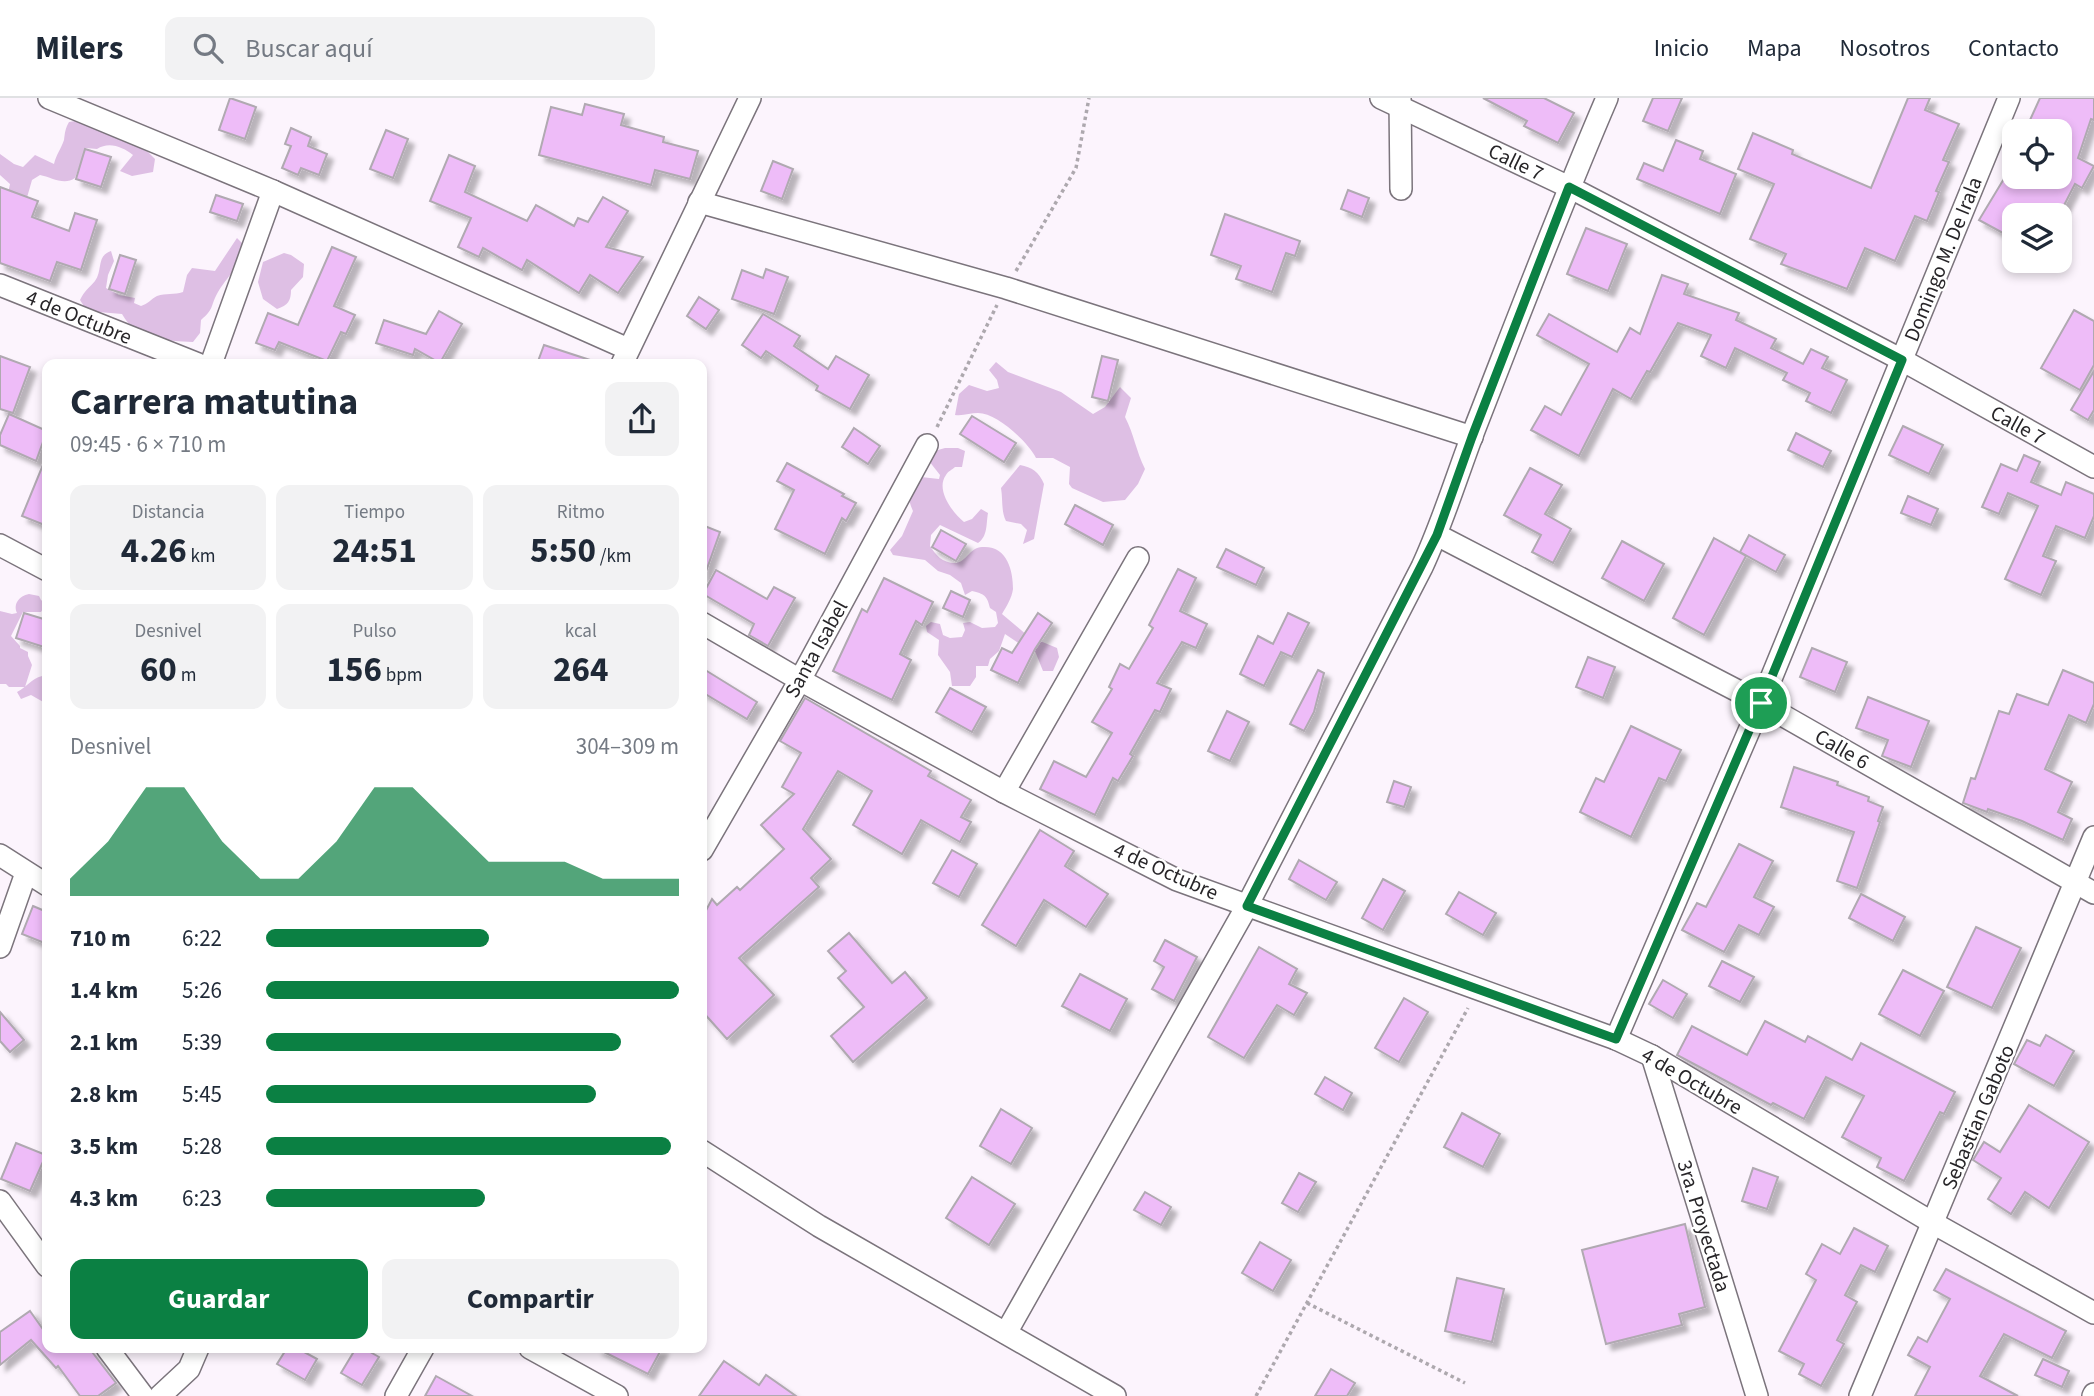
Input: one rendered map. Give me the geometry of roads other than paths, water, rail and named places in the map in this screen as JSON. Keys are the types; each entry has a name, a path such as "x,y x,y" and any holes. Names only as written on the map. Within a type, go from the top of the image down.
{"street":[{"path":"49,98 274,191 625,357 699,202 742,100"},
{"path":"1006,1333 1247,906 1437,535 1569,187 1607,98"},
{"name":"Domingo M. De Irala","path":"1616,1039 1761,703 2009,98"},
{"path":"1394,101 1401,189"},
{"name":"Calle 7","path":"1394,101 1569,187 1902,360 2094,467"},
{"path":"213,359 274,191"},
{"path":"699,202 1006,288 1472,437"},
{"name":"4 de Octubre","path":"0,285 185,359"},
{"name":"Santa Isabel","path":"707,841 800,680 927,445"},
{"name":"Calle 6","path":"1437,535 1761,703 2094,893"},
{"path":"0,545 42,567"},
{"path":"1004,792 1138,558"},
{"name":"4 de Octubre","path":"707,626 1004,792 1177,880 1616,1039 1652,1056 1933,1223 2094,1313"},
{"name":"Sebastian Gaboto","path":"1860,1396 2094,836"},
{"path":"0,855 42,883"},
{"path":"0,947 26,873"},
{"name":"3ra. Proyectada","path":"1652,1056 1757,1396"},
{"path":"707,1154 819,1226 1115,1396"},
{"path":"0,1201 42,1259"},
{"path":"111,1353 143,1396"},
{"path":"160,1396 188,1369 196,1353"},
{"path":"396,1396 420,1353"},
{"path":"539,1353 617,1396"}]}
